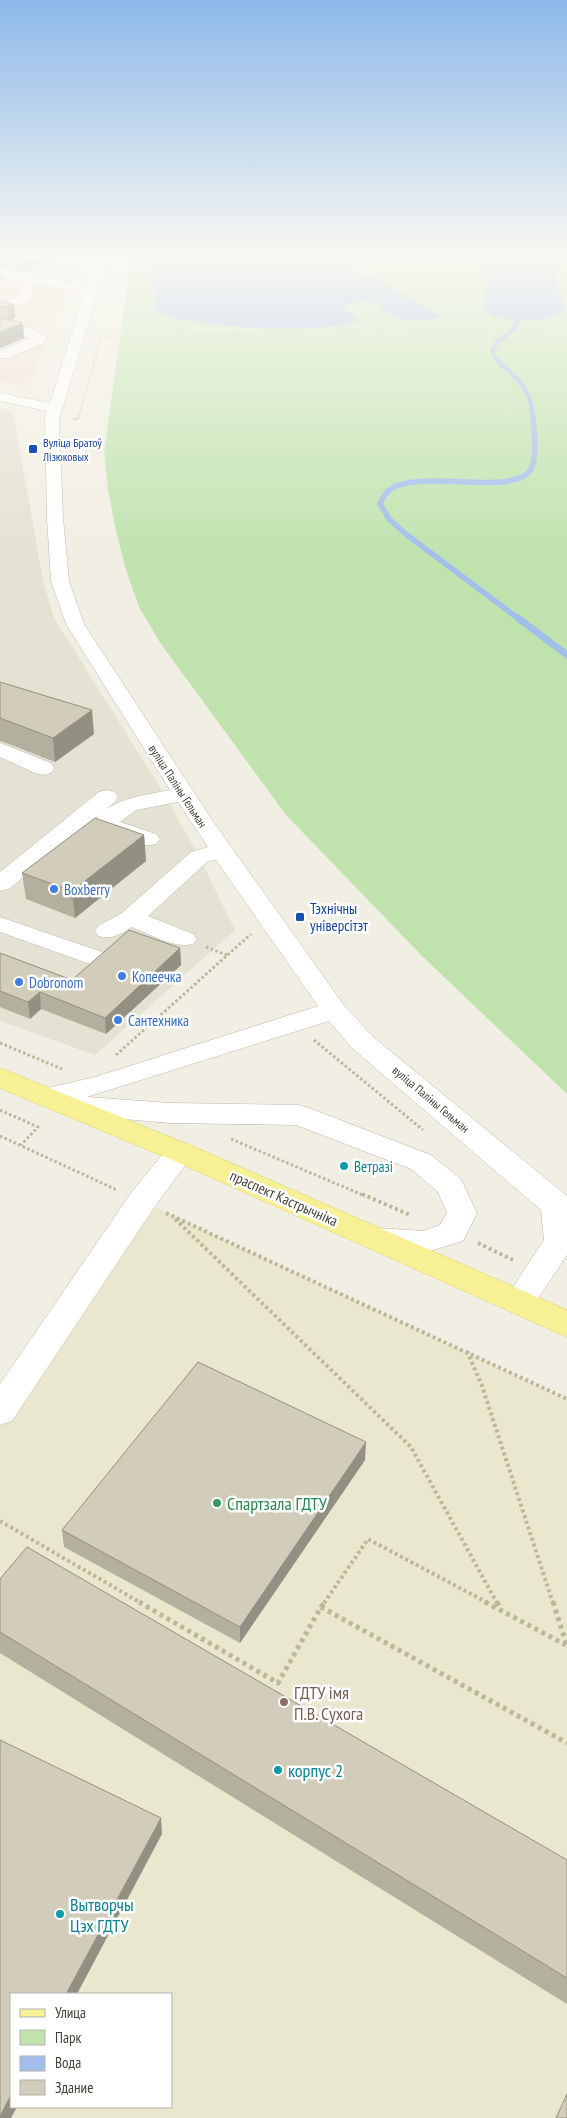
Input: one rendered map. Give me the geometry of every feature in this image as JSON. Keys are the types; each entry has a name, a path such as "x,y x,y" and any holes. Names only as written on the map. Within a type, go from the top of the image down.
{"main road":[{"name":"праспект Кастрычніка","path":"0,1077 180,1152 567,1324"}],"street":[{"name":"вуліца Паліны Гельман","path":"71,357 54,408 52,448 60,581 75,624 221,851 334,1010 362,1042 562,1209 560,1241 520,1302"},
{"path":"0,397 54,408"},
{"path":"0,749 42,768"},
{"path":"148,839 102,824 128,805 184,794"},
{"path":"0,884 107,798"},
{"path":"107,931 131,918 199,856 221,851"},
{"path":"131,918 184,939"},
{"path":"0,924 93,957"},
{"path":"58,1101 94,1082 334,1010"},
{"path":"58,1101 170,1113 299,1115 421,1162 450,1186 462,1213 452,1233 423,1242 377,1239"},
{"path":"0,1411 142,1201 180,1152"}],"path":[{"path":"0,1043 94,1082 255,930"},
{"path":"310,1033 318,1045 428,1135"},
{"path":"0,1110 38,1127 21,1145"},
{"path":"0,1136 567,1399"},
{"path":"224,1136 474,1241 540,1273"},
{"path":"172,1216 412,1447 501,1610"},
{"path":"467,1351 482,1386 567,1646"},
{"path":"0,1521 278,1683 321,1607 368,1539 567,1646"},
{"path":"321,1607 567,1743"}],"shaded area":[{"path":"0,357 41,357 29,385 25,386 0,381"},
{"path":"0,408 13,412 43,580 54,618 166,797 199,857 235,930 95,1055 0,1021"},
{"name":"ГДТУ імя П.В. Сухога","path":"142,1201 567,1400 567,2118 0,2118 0,1410"}],"green space":[{"path":"117,357 567,357 567,1094 422,956 286,815 161,644 139,607 126,570 108,490 104,453"}],"building":[{"path":"0,682 92,710 53,738 0,718"},
{"path":"95,818 144,835 72,891 22,873"},
{"path":"129,930 180,948 105,1018 40,992 28,1002 0,991 0,953 72,980"},
{"name":"Спартзала ГДТУ","path":"198,1362 366,1442 240,1627 62,1530"},
{"name":"корпус 2","path":"27,1547 567,1860 567,1978 0,1632 0,1579"},
{"name":"Вытворчы Цэх ГДТУ","path":"0,1740 161,1818 67,1993 10,1993 10,2097 0,2116"},
{"path":"567,2094 567,2118 556,2118"}],"waterway":[{"path":"495,357 525,389 531,403 533,418"},
{"path":"519,619 407,535 389,519 380,504 388,491 402,484 421,481 488,483 508,481 523,476 532,467 534,462 533,417"},
{"path":"518,618 567,655"}],"place":[{"name":"Вуліца Братоў Лізюковых","path":"33,449"},
{"name":"Boxberry","path":"54,889"},
{"name":"Тэхнічны універсітэт","path":"300,917"},
{"name":"Копеечка","path":"122,976"},
{"name":"Dobronom","path":"19,982"},
{"name":"Сантехника","path":"118,1020"},
{"name":"Ветразі","path":"344,1166"},
{"name":"Спартзала ГДТУ","path":"217,1503"},
{"name":"ГДТУ імя П.В. Сухога","path":"284,1702"},
{"name":"корпус 2","path":"278,1770"},
{"name":"Вытворчы Цэх ГДТУ","path":"60,1914"}]}
